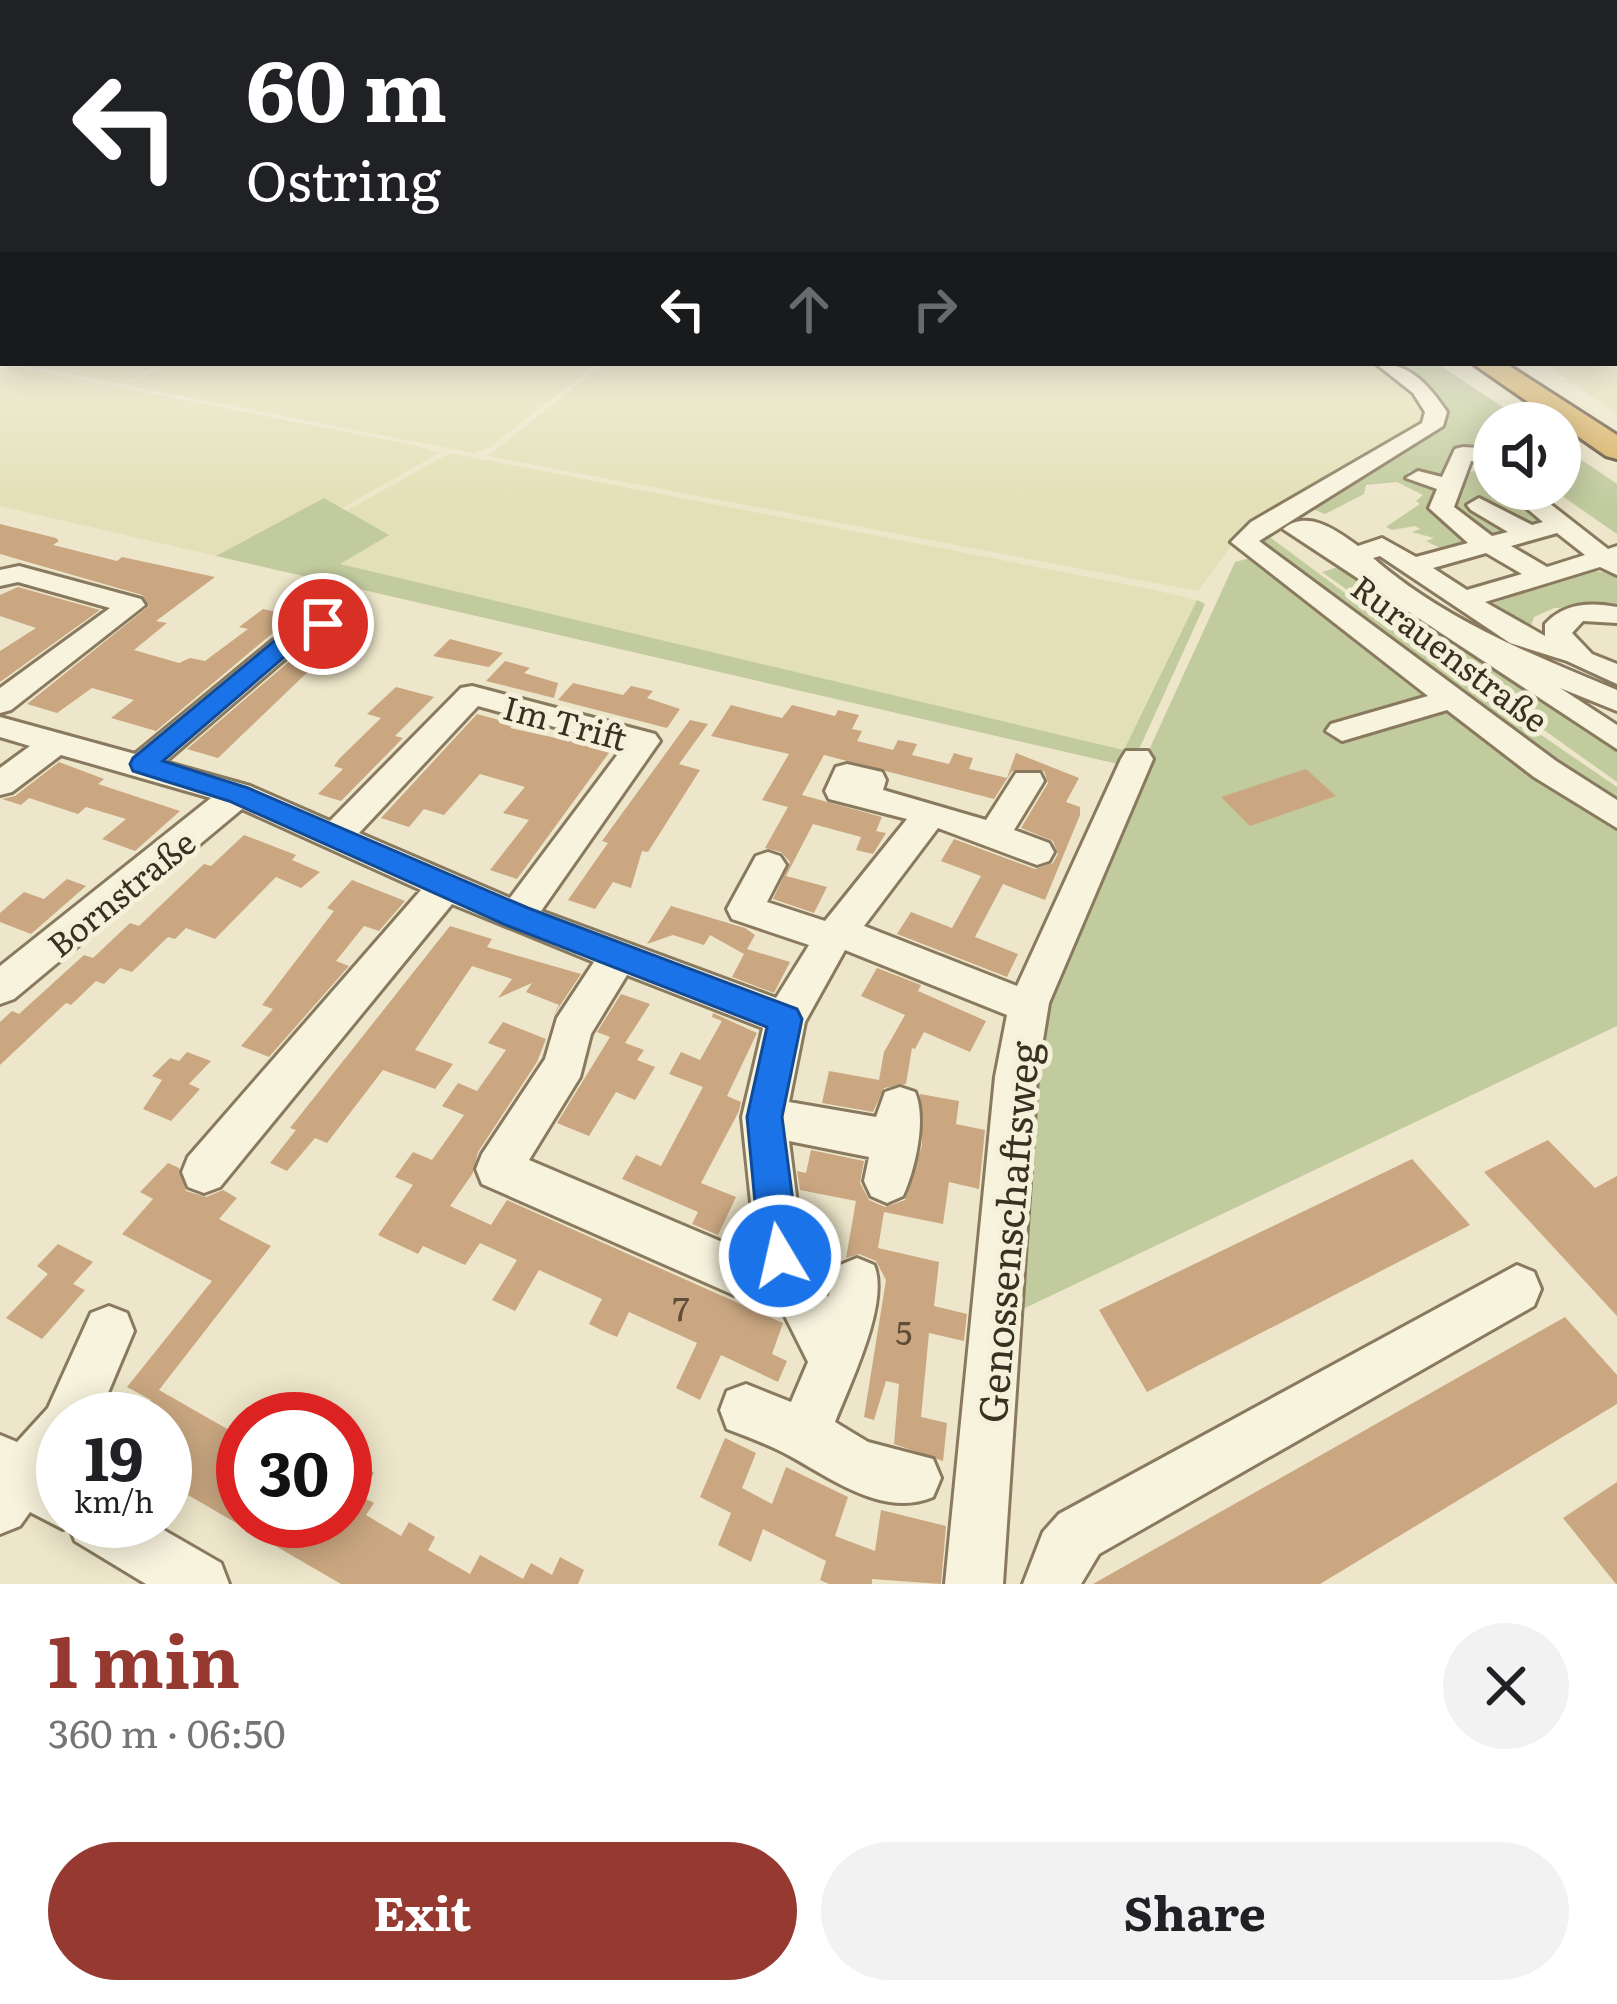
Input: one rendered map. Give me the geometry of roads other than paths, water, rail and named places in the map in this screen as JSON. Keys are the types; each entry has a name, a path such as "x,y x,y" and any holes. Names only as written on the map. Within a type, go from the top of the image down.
{"highway":[{"path":"1468,366 1517,402"},
{"path":"1469,366 1617,449"},
{"path":"1581,446 1617,471"}],"street":[{"path":"1291,509 1432,426 1436,412 1421,389 1389,366"},
{"path":"1473,455 1463,454 1453,475 1441,508 1445,515 1546,577"},
{"path":"1418,478 1473,475"},
{"path":"1291,509 1382,546 1520,637 1617,676"},
{"name":"Rurauenstraße","path":"1291,509 1244,542 1617,816"},
{"path":"1503,510 1528,533"},
{"path":"1515,510 1558,525 1615,556"},
{"path":"1567,510 1615,556"},
{"path":"1617,698 1476,639 1418,605 1323,530 1309,525 1295,529 1617,739"},
{"path":"1413,566 1558,525"},
{"path":"1353,557 1382,546"},
{"path":"1464,600 1615,556"},
{"path":"0,578 19,574 131,605 0,703"},
{"path":"1617,614 1581,612 1559,624 1558,634 1590,678 1617,698"},
{"path":"143,764 282,647 323,624"},
{"name":"Im Trift","path":"334,838 472,695 644,741 517,917"},
{"path":"1342,731 1452,699"},
{"path":"0,727 238,794 517,917 785,1019"},
{"path":"0,784 59,740"},
{"name":"Genossenschaftsweg","path":"974,1584 1016,1078 1028,1004 1137,759"},
{"path":"994,835 1028,781"},
{"name":"Bornstraße","path":"0,988 238,794"},
{"path":"866,796 931,813 1037,852"},
{"path":"834,1360 780,1256 764,1117 785,1019 836,934 931,813"},
{"path":"768,865 745,909 836,934 1006,999"},
{"path":"204,1172 445,887"},
{"path":"619,956 571,1030 565,1064 497,1169 734,1271 780,1256"},
{"path":"764,1117 894,1143"},
{"path":"804,1434 834,1360 857,1282"},
{"path":"1052,1584 1063,1552 1079,1534 1517,1289"},
{"path":"82,1392 109,1331"},
{"path":"746,1410 804,1434 860,1466 914,1478"},
{"path":"140,1548 200,1584"}]}
